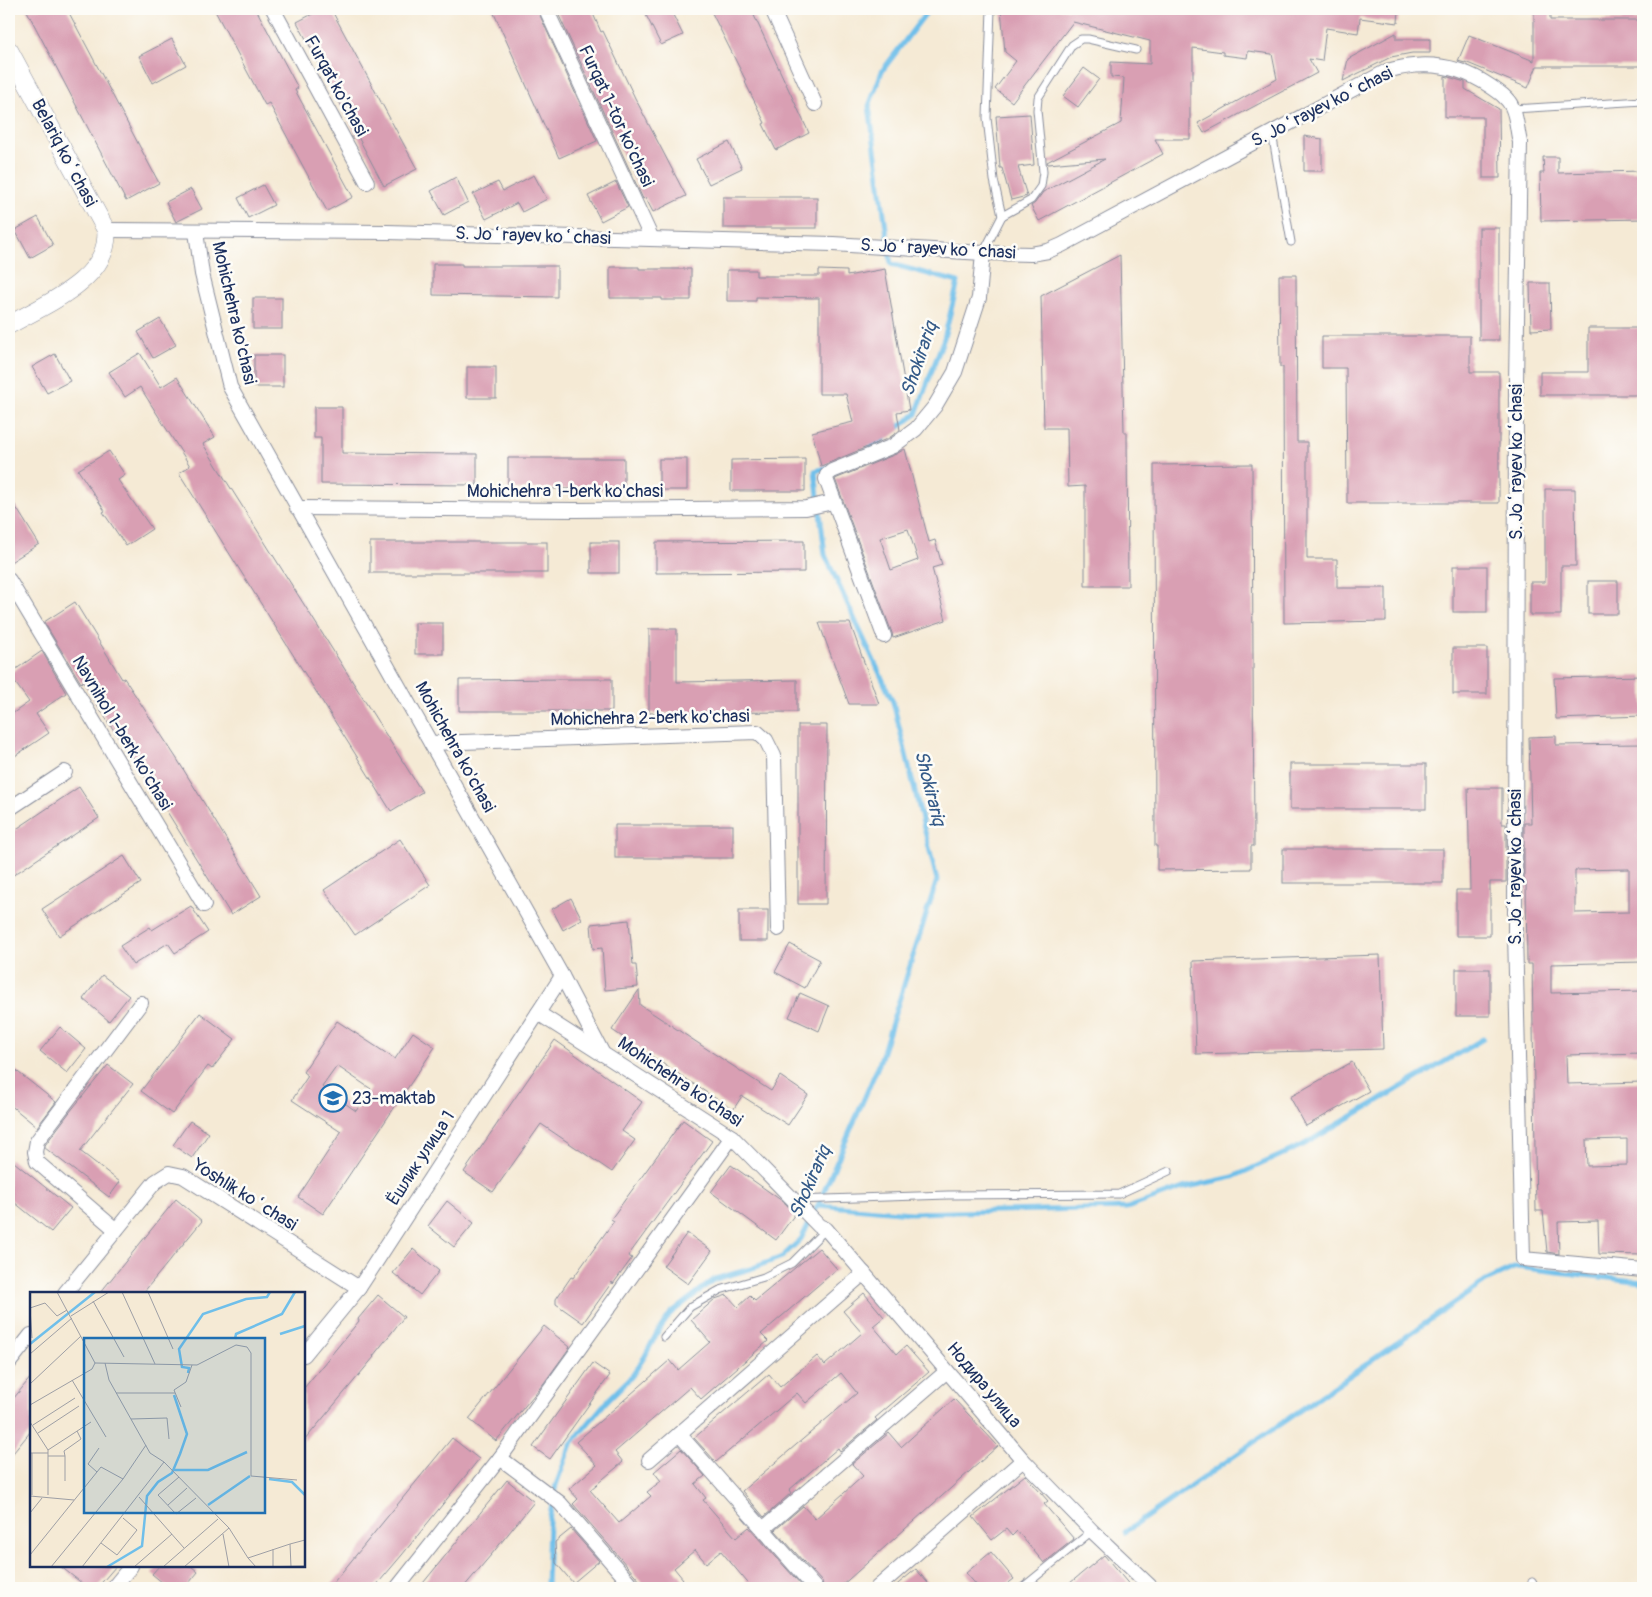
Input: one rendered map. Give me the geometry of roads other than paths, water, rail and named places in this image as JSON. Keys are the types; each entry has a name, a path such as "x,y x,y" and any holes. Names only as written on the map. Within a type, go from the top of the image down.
{"street":[{"name":"Furqat ko'chasi","path":"273,9 367,182"},
{"name":"Furqat 1-tor ko'chasi","path":"546,9 652,239"},
{"path":"772,9 815,104"},
{"name":"Belariq koʻchasi","path":"9,50 106,230"},
{"name":"S. Joʻrayev koʻchasi","path":"106,230 387,232 833,244 1031,254 1048,251 1062,245 1374,77 1401,67 1420,64 1439,65 1456,69 1472,76 1501,94 1513,109 1520,142 1516,382 1515,933 1523,1259 1643,1270"},
{"path":"9,326 73,288 87,276 102,256 107,239 106,230"},
{"name":"Mohichehra ko'chasi","path":"196,232 202,274 230,387 562,976 602,1054 732,1137 794,1200"},
{"path":"884,636 826,484 827,475 893,446 916,429 935,406 955,372 979,298 983,253"},
{"name":"Mohichehra 1-berk ko'chasi","path":"297,508 604,510 806,508 833,502"},
{"name":"Navnihol 1-berk ko'chasi","path":"9,580 204,905"},
{"name":"Mohichehra 2-berk ko'chasi","path":"431,743 757,732 766,740 774,756 778,929"},
{"path":"9,809 65,772"},
{"name":"Ёшлик улица 1","path":"305,1354 359,1288 562,976"},
{"path":"116,1230 37,1162 35,1152 37,1141 141,1003"},
{"path":"538,1013 602,1054"},
{"path":"397,1588 500,1458 732,1137"},
{"name":"Yoshlik koʻchasi","path":"66,1292 155,1182 169,1173 183,1176 359,1288"},
{"name":"Нодира улица","path":"794,1200 822,1227 864,1273 1023,1460 1092,1531 1152,1588"},
{"path":"649,1460 864,1273"},
{"path":"9,1362 30,1336"},
{"path":"763,1529 947,1371"},
{"path":"679,1434 816,1588"},
{"path":"500,1458 560,1503 634,1588"},
{"path":"877,1588 1023,1460"},
{"path":"112,1588 130,1567"}],"lane":[{"path":"991,9 988,118 994,180 1002,216"},
{"path":"983,253 1002,216 1031,200 1041,186 1038,98 1072,45 1081,39 1088,39 1136,50"},
{"path":"1513,109 1643,101"},
{"path":"1272,133 1291,242"},
{"path":"794,1200 948,1195 1119,1194 1169,1171"},
{"path":"664,1337 690,1307 720,1290 764,1277 792,1263 822,1227"},
{"path":"1022,1588 1092,1531"}],"waterway":[{"name":"Shokirariq","path":"895,430 916,414 944,338 958,282 891,264 869,106 882,71 929,9"},
{"name":"Shokirariq","path":"868,451 885,438"},
{"name":"Shokirariq","path":"547,1588 549,1520 556,1485 571,1444 606,1402 632,1376 671,1313 715,1279 782,1257 801,1239 818,1205 879,1064 937,880 893,702 825,555 815,471 830,467"},
{"path":"818,1205 911,1213 1127,1208 1183,1188 1233,1177 1303,1145 1483,1039"},
{"path":"1125,1532 1486,1281 1516,1267 1643,1282"}],"place":[{"name":"23-maktab","path":"333,1098"}]}
